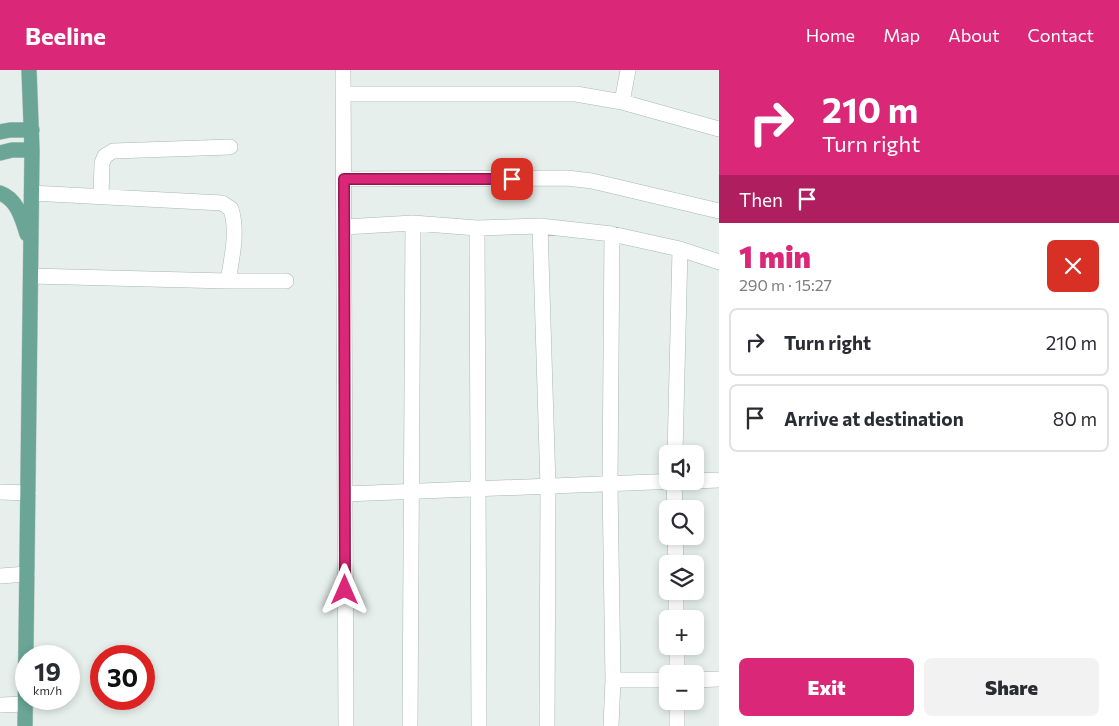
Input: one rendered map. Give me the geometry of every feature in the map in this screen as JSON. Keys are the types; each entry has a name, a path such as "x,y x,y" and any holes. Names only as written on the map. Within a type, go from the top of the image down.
{"main road":[{"path":"26,645 32,194 32,130 29,70"},
{"path":"0,132 32,130"},
{"path":"0,153 12,150 32,150"},
{"path":"0,193 6,195 15,204 21,215 31,245"},
{"path":"25,726 26,710"}],"street":[{"path":"343,70 346,726"},
{"path":"622,102 628,70"},
{"path":"343,94 576,94 622,102 719,129"},
{"path":"101,197 102,163 105,156 113,151 230,147"},
{"path":"344,179 567,178 592,181 719,211"},
{"path":"32,194 222,203 231,209 234,219 235,233 228,281"},
{"path":"344,227 413,223 477,228 540,226 612,234 680,249 719,262"},
{"path":"410,726 413,223"},
{"path":"540,226 548,486 546,726"},
{"path":"477,228 478,726"},
{"path":"611,726 612,234"},
{"path":"675,445 680,249"},
{"path":"30,276 286,281"},
{"path":"704,481 719,480"},
{"path":"345,494 659,482"},
{"path":"0,492 28,493"},
{"path":"0,576 27,574"},
{"path":"704,680 719,679"},
{"path":"612,680 659,680"},
{"path":"0,705 15,704"},
{"path":"677,710 677,726"}],"route":[{"path":"345,590 344,179 512,179"}]}
